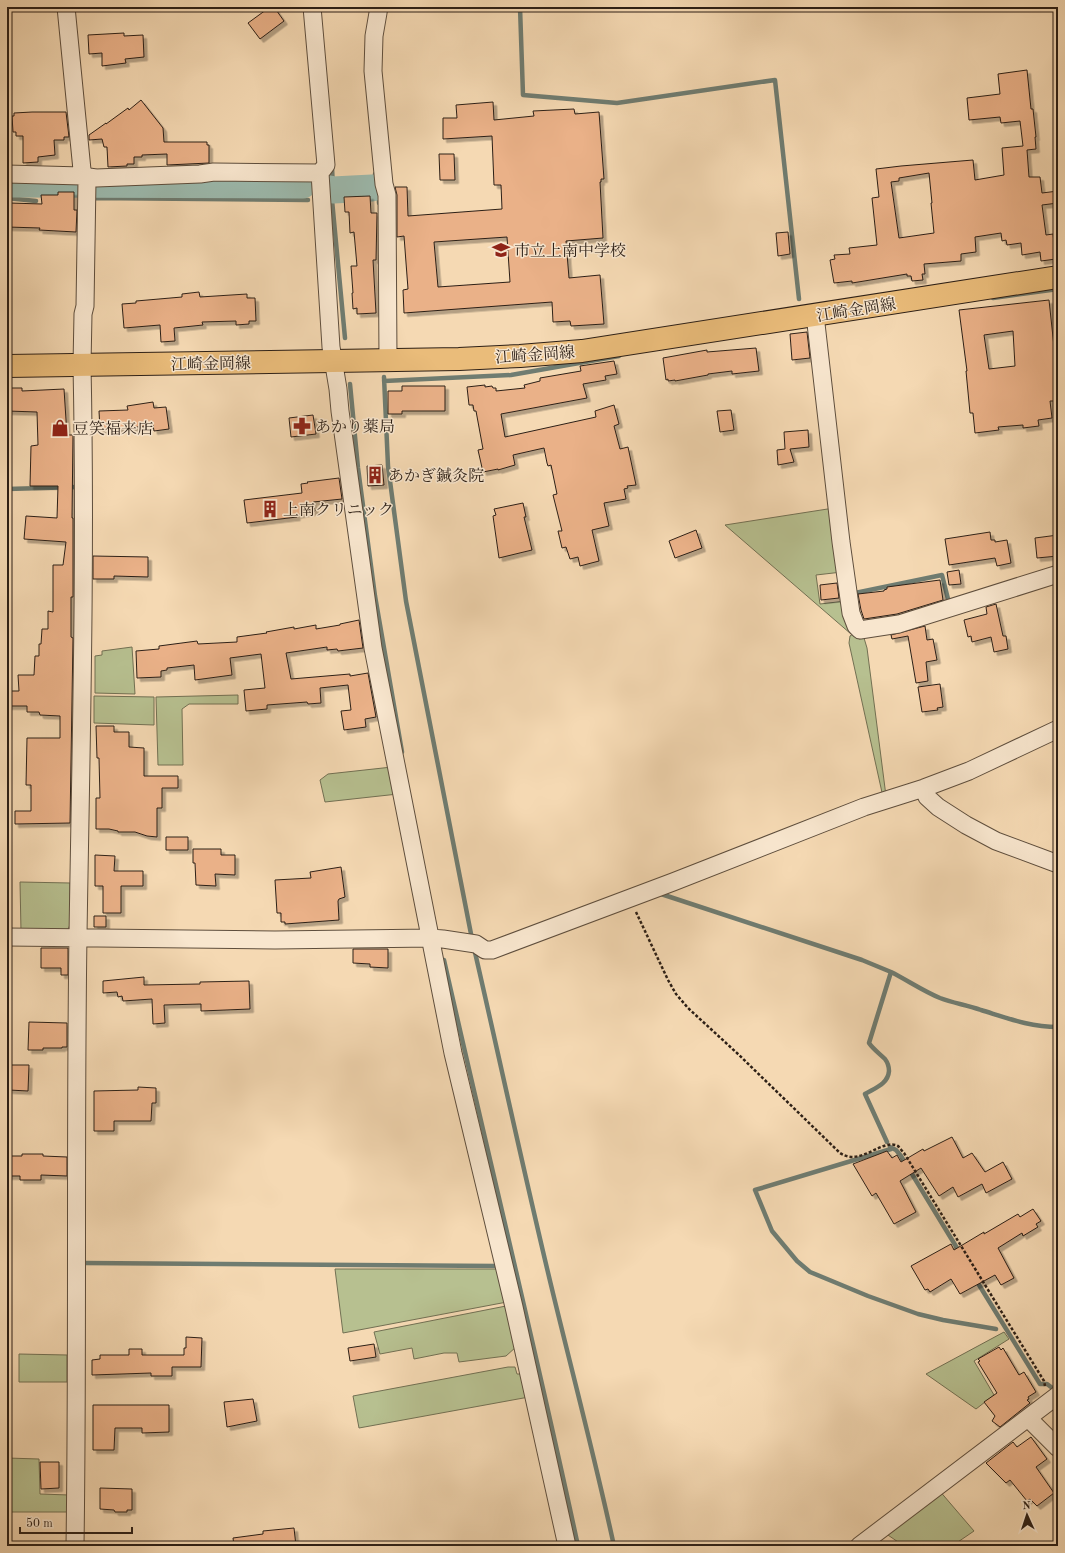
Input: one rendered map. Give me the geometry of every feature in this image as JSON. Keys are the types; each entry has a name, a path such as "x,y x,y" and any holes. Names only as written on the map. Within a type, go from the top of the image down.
{"main road":[{"name":"江崎金岡線","path":"7,366 388,360 520,356 574,351 816,321 1058,277"}],"street":[{"path":"66,7 82,170 86,181 85,306 83,314 82,365 83,937 75,1546"},
{"path":"312,7 326,165 320,174 333,361 373,648 453,1053 514,1307 568,1546"},
{"path":"379,7 374,36 374,71 384,184 387,195 388,360"},
{"path":"7,174 86,181 96,178 160,176 214,172 320,174"},
{"path":"816,321 841,542 851,613 856,626 860,630 900,624 1058,574"},
{"path":"7,936 275,940 431,938 474,944 485,950 492,950 673,882 864,807 926,792 1058,729"},
{"path":"926,792 938,807 996,842 1058,864"},
{"path":"859,1546 1058,1395"},
{"path":"1028,1418 1058,1448"}],"path":[{"path":"633,905 676,994 688,1008 738,1054 840,1153 849,1158 858,1157 886,1146 898,1146 904,1153 1044,1383"}],"green space":[{"path":"7,108 10,167 7,167"},
{"path":"834,508 842,572 816,575 820,604 846,601 851,634 725,525"},
{"path":"853,634 859,639 864,638 867,648 886,796 883,797 849,643 850,636"},
{"path":"132,647 135,694 95,693 95,656 102,655 102,651"},
{"path":"238,695 238,704 189,704 182,709 183,765 158,765 156,697"},
{"path":"94,696 154,697 154,725 94,723"},
{"path":"392,767 398,794 325,802 320,780 328,774"},
{"path":"20,882 70,883 70,925 67,931 21,931"},
{"path":"335,1269 499,1269 507,1302 343,1333"},
{"path":"506,1306 516,1347 506,1356 459,1362 457,1353 444,1353 414,1359 412,1348 380,1354 374,1332"},
{"path":"1004,1332 1009,1339 974,1361 994,1395 976,1409 926,1374"},
{"path":"19,1354 67,1355 67,1382 19,1382"},
{"path":"508,1367 515,1367 517,1374 524,1374 529,1397 359,1428 353,1396"},
{"path":"7,1458 39,1459 40,1494 69,1495 69,1512 7,1512"},
{"path":"938,1489 974,1531 952,1546 904,1546 882,1531"}],"building":[{"path":"270,7 274,7 284,21 260,39 248,23"},
{"path":"124,33 124,36 143,35 144,57 125,59 126,63 102,66 102,53 89,54 88,35"},
{"path":"1027,70 1031,109 1033,109 1036,137 1036,149 1027,150 1029,177 1040,177 1042,193 1058,191 1058,203 1042,205 1046,235 1053,234 1056,259 1041,261 1040,252 1022,255 1021,243 1007,245 1006,240 1002,241 1001,233 975,237 976,252 961,254 961,261 924,264 925,274 922,274 923,280 912,281 911,276 907,276 907,274 852,283 852,281 834,283 830,260 835,259 834,255 850,254 849,248 877,245 872,198 879,197 876,169 973,160 975,180 1004,175 1002,148 1023,146 1020,121 1001,123 1000,117 969,120 967,98 1000,94 998,74","holes":["929,173 934,233 899,238 891,182 899,181 899,178"]},
{"path":"141,100 163,128 164,142 207,142 207,145 209,145 209,163 167,165 167,154 142,155 142,157 134,157 134,164 108,167 107,147 104,147 102,139 89,140 89,135 128,108 129,110"},
{"path":"493,102 494,120 534,116 533,111 574,109 575,114 599,112 604,179 601,179 600,182 603,238 566,241 569,278 600,275 604,324 571,326 570,321 553,322 552,302 404,313 403,290 408,289 404,236 397,237 397,195 395,187 407,187 408,216 502,209 501,185 494,185 492,136 443,139 443,118 457,118 456,105","holes":["507,237 510,282 438,287 434,242"]},
{"path":"66,112 69,137 64,137 64,140 54,140 55,155 38,157 38,162 23,163 23,136 16,136 16,132 13,132 12,116 14,116 14,113"},
{"path":"439,154 454,154 455,180 440,180"},
{"path":"58,192 74,192 74,210 77,210 76,232 39,230 40,228 7,227 7,207 9,207 9,203 42,204 41,195 58,195"},
{"path":"370,196 371,213 377,213 376,260 373,260 376,313 357,314 357,308 353,309 351,266 357,266 354,232 350,233 349,212 345,212 344,197"},
{"path":"788,232 790,254 778,256 776,233"},
{"path":"199,292 200,297 247,294 247,298 255,298 256,321 249,321 249,324 236,325 236,321 202,322 203,325 174,328 175,341 161,342 160,325 124,328 122,304 136,303 136,301 182,297 182,294"},
{"path":"1049,300 1058,384 1058,401 1050,401 1052,418 1038,420 1039,426 1023,428 1023,425 998,427 999,430 975,433 973,413 970,413 967,371 959,310","holes":["1013,331 1015,366 989,369 984,335"]},
{"path":"807,332 810,358 792,360 790,334"},
{"path":"756,348 759,371 732,374 732,371 675,381 668,381 668,379 666,380 663,358 707,350 707,352"},
{"path":"614,361 617,374 605,376 606,380 583,384 587,398 501,414 505,437 596,417 595,411 614,405 619,424 614,426 620,449 628,447 636,485 627,486 628,488 624,489 626,499 604,503 609,526 592,530 599,561 580,566 578,557 570,559 566,547 562,548 558,531 562,531 553,495 557,494 551,465 548,466 544,448 513,455 515,465 498,470 483,472 478,450 483,449 476,411 474,411 473,405 469,405 467,387 485,385 485,387 492,386 493,388 496,388 496,391 525,388 524,385 540,381 540,378 581,371 580,366"},
{"path":"402,386 445,386 445,411 402,411 402,414 388,414 388,391 402,391"},
{"path":"7,388 22,388 22,391 64,389 67,435 73,435 73,597 71,597 71,637 73,638 70,823 15,824 15,811 31,811 31,785 26,785 27,738 60,738 60,716 40,715 39,712 27,712 27,706 7,706 7,691 19,691 18,675 34,675 35,656 39,656 39,644 41,644 42,629 48,629 48,611 53,612 53,565 63,565 66,542 24,539 26,516 57,518 58,486 30,486 31,446 38,445 37,412 7,411"},
{"path":"153,402 154,408 166,407 169,429 154,431 153,425 114,430 100,430 99,411 128,410 127,406"},
{"path":"731,410 734,430 720,432 717,411"},
{"name":"あかり薬局","path":"313,415 316,434 291,437 289,418"},
{"path":"808,430 809,447 790,449 794,462 778,465 777,450 785,449 784,432"},
{"name":"あかぎ鍼灸院","path":"382,465 384,485 368,486 367,466"},
{"path":"339,478 342,499 313,502 315,511 296,515 297,517 247,523 244,500 302,493 301,484"},
{"path":"523,503 526,517 524,517 532,550 499,558 493,516 496,515 494,509"},
{"path":"696,530 702,548 675,558 669,541"},
{"path":"990,532 991,540 995,540 995,542 1007,540 1011,563 997,566 995,558 949,565 945,539"},
{"path":"1058,535 1058,556 1037,558 1035,538"},
{"path":"93,556 148,557 148,577 114,576 114,579 93,579"},
{"path":"959,570 961,584 949,585 947,572"},
{"path":"940,580 943,600 897,614 864,619 858,594 884,591 887,587"},
{"path":"837,583 839,598 821,600 820,585"},
{"path":"996,604 1003,636 1006,636 1008,649 994,652 991,637 972,642 971,636 968,637 964,620 987,614 986,607"},
{"path":"359,620 363,648 338,651 337,649 327,650 327,647 286,653 291,679 350,674 350,676 368,673 376,717 365,719 366,727 344,730 341,711 351,710 348,685 320,688 321,703 308,704 307,702 267,705 267,709 246,711 244,690 265,688 261,654 230,658 232,675 195,680 194,665 167,668 167,670 161,671 161,677 137,678 136,651 159,649 159,646 197,641 198,644 237,642 237,637 267,633 266,632 294,627 294,629 316,625 316,629"},
{"path":"925,626 927,640 933,639 937,660 926,662 928,681 916,683 908,636 892,639 891,635"},
{"path":"940,684 943,707 937,708 938,710 922,712 918,687"},
{"path":"96,726 114,726 114,732 129,732 129,747 144,748 144,776 178,776 178,788 162,788 162,808 157,808 157,837 147,836 135,832 118,832 109,829 96,829 96,798 100,798 99,758 97,758"},
{"path":"166,837 188,837 188,850 166,850"},
{"path":"193,849 221,849 221,855 235,855 235,875 215,874 216,886 196,885"},
{"path":"95,855 115,856 114,871 143,871 143,886 121,886 121,913 103,913 103,886 95,886"},
{"path":"341,867 345,897 339,899 338,901 339,920 285,924 285,922 281,922 281,913 277,913 275,880 311,878 310,872"},
{"path":"94,916 106,916 106,927 94,927"},
{"path":"41,948 68,948 68,975 61,975 61,968 41,968"},
{"path":"353,949 388,949 388,968 370,967 370,964 353,963"},
{"path":"144,977 144,985 249,981 250,1009 201,1011 201,1004 164,1005 165,1023 153,1024 152,999 123,1001 122,996 118,997 117,992 103,993 103,981"},
{"path":"29,1022 67,1023 67,1047 28,1050"},
{"path":"9,1065 29,1065 28,1091 9,1090"},
{"path":"138,1087 156,1088 156,1103 152,1103 151,1121 114,1121 114,1131 94,1131 94,1091 138,1090"},
{"path":"952,1137 963,1158 972,1153 985,1172 1003,1162 1012,1179 986,1193 982,1184 958,1197 953,1187 939,1196 921,1168 900,1181 916,1212 894,1224 876,1193 872,1196 853,1164 887,1151 892,1158 897,1155 901,1162 923,1149 924,1151"},
{"path":"22,1154 43,1154 43,1156 67,1157 67,1176 41,1175 41,1180 20,1180 20,1176 7,1176 7,1156 22,1156"},
{"path":"1033,1209 1041,1221 1036,1224 1038,1227 1023,1236 1022,1233 998,1248 1014,1278 1001,1285 995,1275 960,1294 951,1279 930,1292 928,1289 925,1290 911,1266 951,1244 954,1250 1018,1214 1020,1217"},
{"path":"186,1337 202,1338 201,1367 172,1367 172,1376 151,1376 151,1373 92,1375 92,1360 100,1359 100,1355 129,1355 129,1349 142,1349 142,1355 184,1355 184,1348 186,1348"},
{"path":"374,1344 376,1357 350,1361 348,1348"},
{"path":"999,1347 1001,1350 1003,1348 1019,1375 1024,1372 1036,1392 1028,1397 1029,1399 1027,1400 1030,1403 1000,1427 992,1421 995,1416 984,1402 997,1393 978,1362 980,1361 978,1359"},
{"path":"253,1399 257,1421 227,1427 224,1402"},
{"path":"93,1405 169,1405 169,1432 142,1433 142,1428 115,1428 114,1450 93,1450"},
{"path":"1031,1437 1047,1459 1036,1467 1054,1493 1037,1506 1030,1499 1027,1501 1010,1480 1006,1483 986,1463 1013,1442 1017,1447"},
{"path":"40,1462 59,1462 59,1488 41,1489"},
{"path":"100,1488 132,1489 132,1510 127,1510 127,1512 115,1512 114,1510 100,1509"},
{"path":"294,1528 296,1546 234,1546 233,1538 263,1534 263,1531"}],"waterway":[{"path":"520,7 523,95 617,103 775,80 799,299"},
{"path":"332,166 332,200 345,338"},
{"path":"375,174 375,182 372,188 379,200 379,203"},
{"path":"7,184 303,185"},
{"path":"98,184 98,198"},
{"path":"330,189 372,188"},
{"path":"7,198 36,201"},
{"path":"93,201 93,198 308,200"},
{"path":"993,298 1058,289"},
{"path":"384,381 511,375 619,356"},
{"path":"384,377 388,466 406,601 472,939"},
{"path":"350,384 358,468 375,596 402,752"},
{"path":"7,489 78,487"},
{"path":"855,593 942,575 949,603"},
{"path":"658,893 862,960 891,972 869,1043 887,1062 889,1069 888,1075 884,1082 865,1094 887,1142"},
{"path":"474,948 541,1243 614,1546"},
{"path":"444,960 546,1399 578,1546"},
{"path":"891,972 945,1000 1019,1022 1048,1027 1058,1027"},
{"path":"890,1147 896,1150 901,1156 960,1253"},
{"path":"891,1149 755,1190 772,1231 797,1261 810,1272 868,1296 918,1314 996,1329"},
{"path":"84,1263 497,1266"},
{"path":"976,1280 1040,1384 1047,1384 1055,1390"}],"place":[{"name":"市立上南中学校","path":"501,250"},
{"name":"あかり薬局","path":"302,426"},
{"name":"豆笑福来店","path":"60,428"},
{"name":"あかぎ鍼灸院","path":"375,475"},
{"name":"上南クリニック","path":"270,509"}]}
